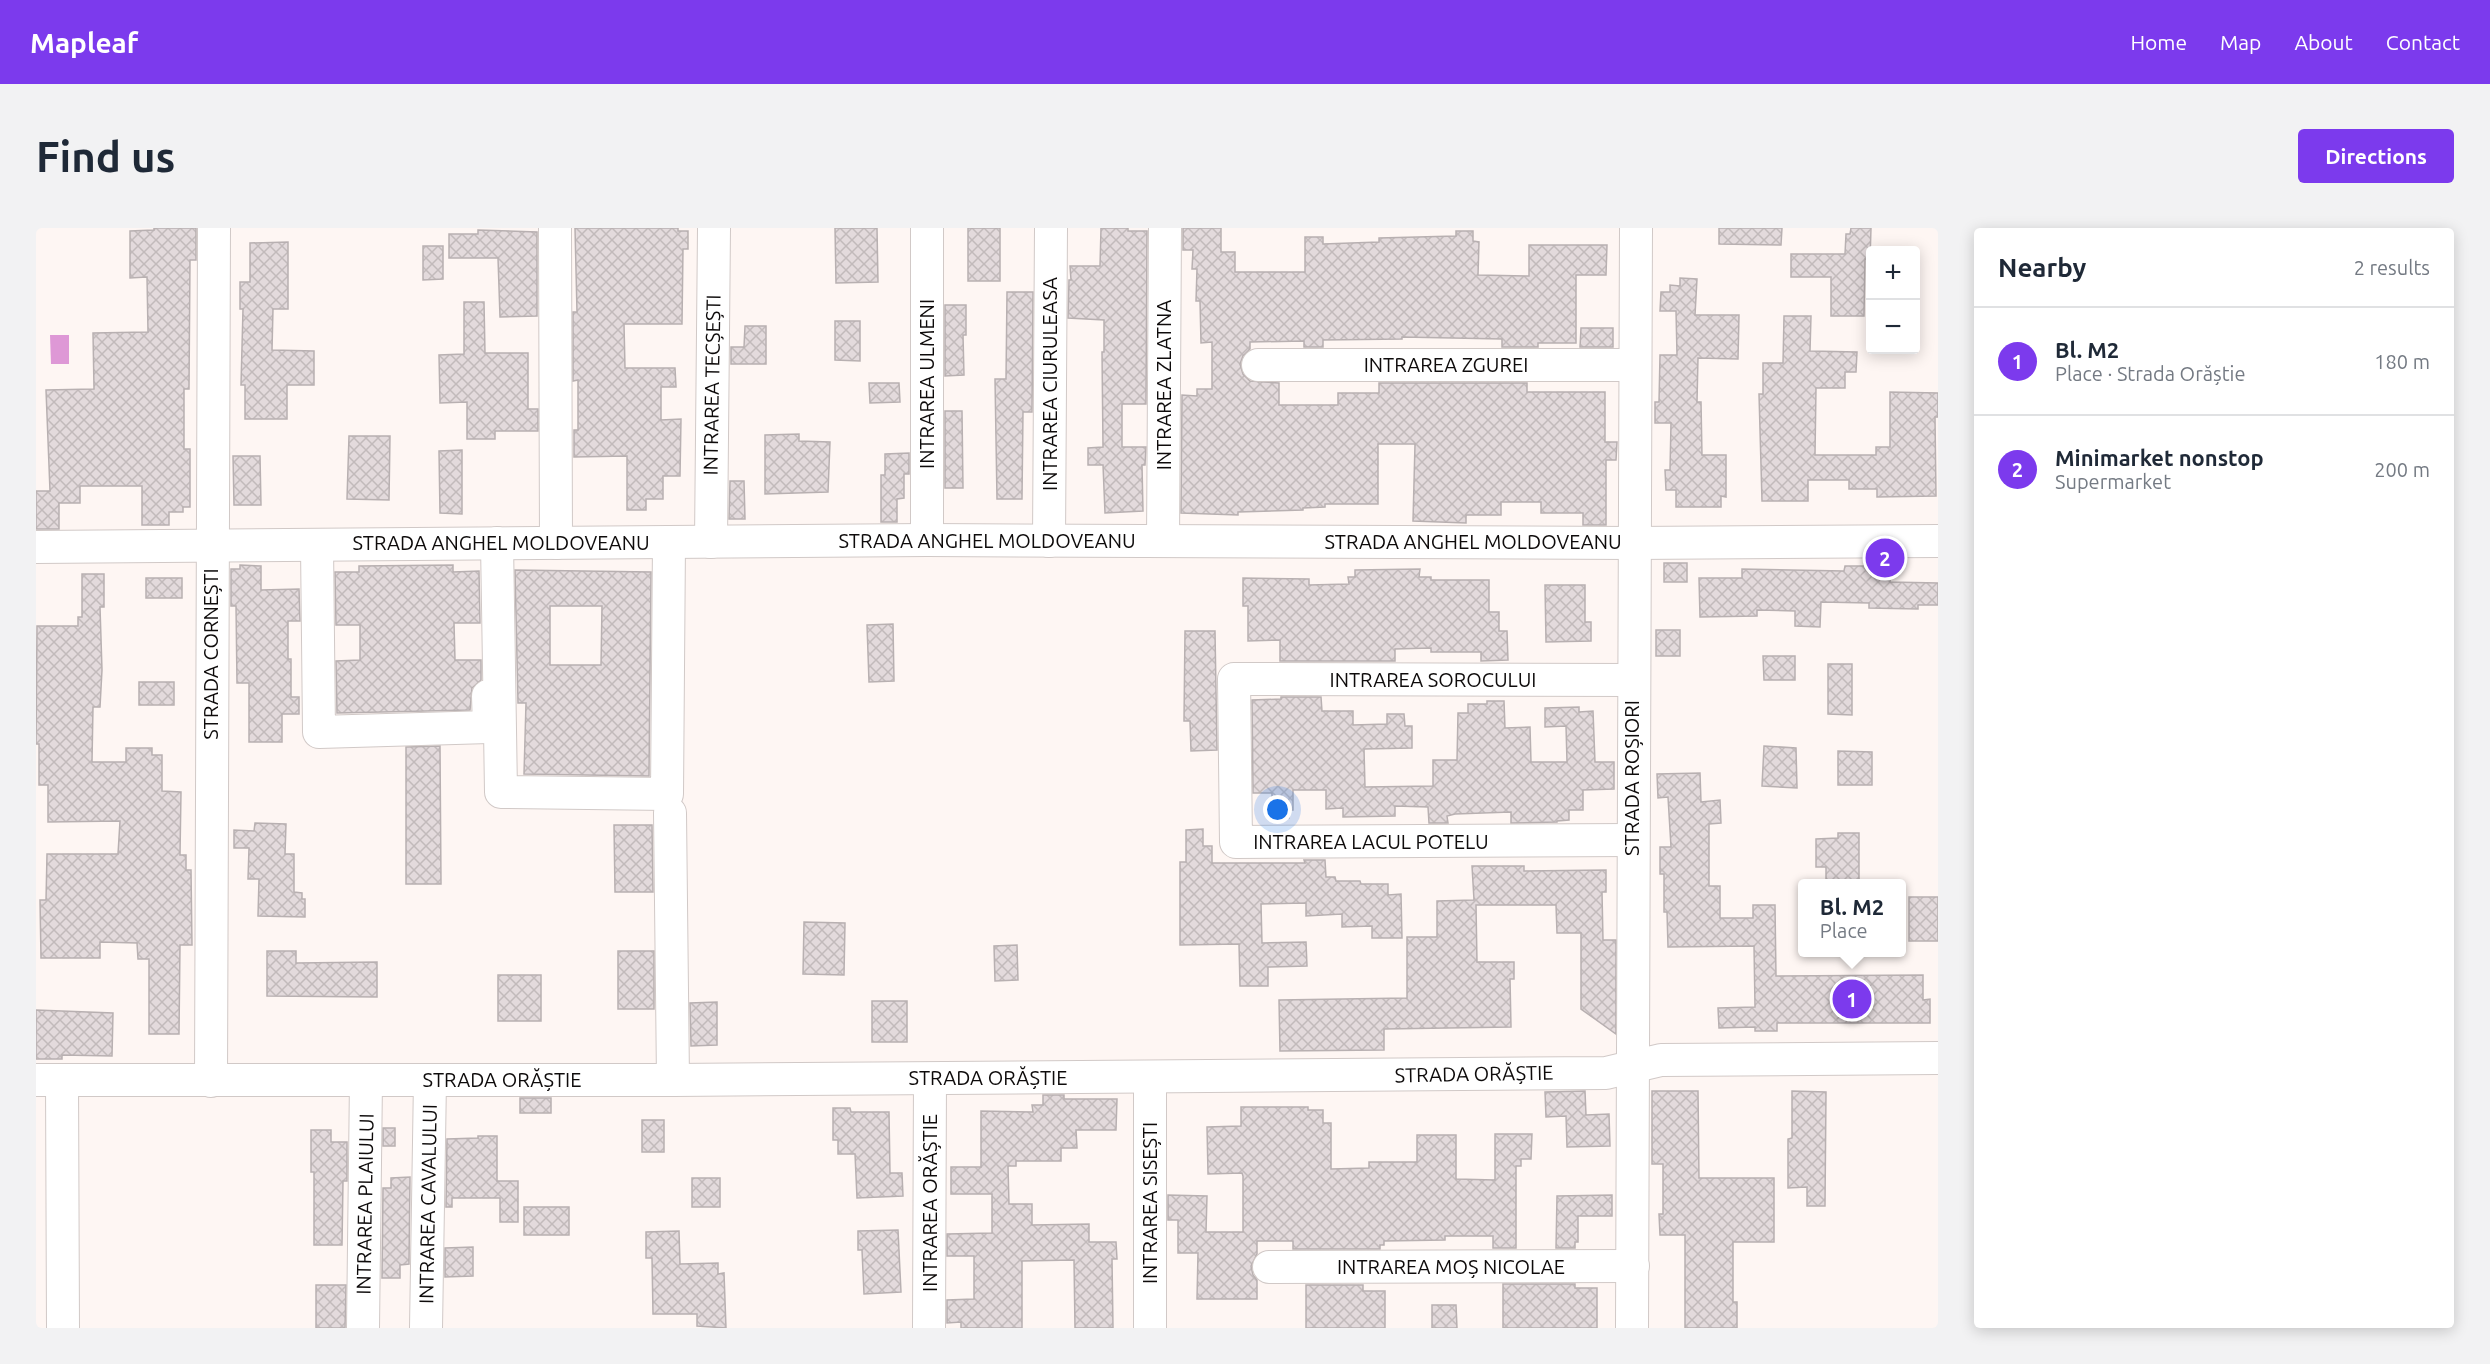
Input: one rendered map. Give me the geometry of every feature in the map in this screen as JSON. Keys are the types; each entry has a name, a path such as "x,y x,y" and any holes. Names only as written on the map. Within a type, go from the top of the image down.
{"street":[{"name":"STRADA CORNEȘTI","path":"211,1081 211,545 214,228"},
{"path":"555,228 556,543"},
{"name":"INTRAREA TECȘEȘTI","path":"711,542 714,228"},
{"name":"INTRAREA ULMENI","path":"927,228 927,540"},
{"name":"INTRAREA CIURULEASA","path":"1049,540 1051,228"},
{"name":"INTRAREA ZLATNA","path":"1163,542 1165,228"},
{"name":"STRADA ROȘIORI","path":"1632,1328 1634,1065 1632,680 1636,228"},
{"name":"INTRAREA ZGUREI","path":"1258,365 1634,365"},
{"name":"STRADA ANGHEL MOLDOVEANU","path":"36,546 927,540 1938,542"},
{"path":"491,543 501,792 667,794 669,542"},
{"path":"317,545 319,732 489,727 491,543"},
{"name":"INTRAREA SOROCULUI","path":"1234,680 1632,680"},
{"name":"INTRAREA LACUL POTELU","path":"1234,680 1236,843 1632,840"},
{"path":"670,813 673,1080"},
{"name":"STRADA ORĂȘTIE","path":"49,1080 930,1079 1606,1073 1661,1060 1938,1058"},
{"name":"INTRAREA SISEȘTI","path":"1149,1328 1150,1077"},
{"name":"INTRAREA ORĂȘTIE","path":"929,1328 930,1079"},
{"path":"49,1080 63,1328"},
{"name":"INTRAREA PLAIULUI","path":"363,1328 366,1080"},
{"name":"INTRAREA CAVALULUI","path":"426,1328 429,1080"},
{"name":"INTRAREA MOȘ NICOLAE","path":"1269,1267 1633,1266"}],"shaded area":[{"path":"50,335 69,335 69,364 51,364"}],"building":[{"path":"154,228 196,228 196,260 190,260 189,389 184,389 184,449 190,449 190,507 183,507 183,512 169,512 169,525 142,525 142,486 80,486 80,503 59,503 59,529 36,529 36,491 50,491 46,390 94,389 93,333 148,332 147,277 130,278 130,231 154,230"},
{"path":"575,228 678,228 678,231 688,231 688,249 683,249 682,324 624,324 625,368 675,368 676,387 661,387 661,420 681,419 680,476 663,476 663,499 646,499 646,510 627,510 627,456 574,457 574,430 578,430 578,380 573,381 573,312 577,312"},
{"path":"835,228 877,228 878,282 836,283"},
{"path":"968,228 1000,228 1000,281 968,281"},
{"path":"1101,228 1147,231 1146,404 1122,404 1122,447 1146,447 1145,465 1142,465 1143,511 1105,513 1103,465 1088,465 1088,448 1103,447 1104,320 1068,318 1069,280 1071,280 1070,266 1100,266"},
{"path":"1183,228 1221,228 1221,252 1235,252 1235,272 1305,272 1305,237 1323,237 1323,244 1379,242 1379,238 1456,236 1456,231 1473,231 1473,241 1479,242 1478,275 1529,276 1529,245 1607,245 1606,275 1576,275 1576,343 1538,343 1538,347 1502,347 1502,339 1402,337 1402,339 1323,340 1323,347 1304,347 1304,341 1250,342 1250,349 1243,356 1240,364 1243,374 1250,381 1279,383 1279,405 1338,405 1338,393 1379,393 1379,383 1527,383 1527,392 1605,392 1605,442 1617,442 1616,460 1606,460 1606,525 1583,525 1583,513 1541,513 1541,502 1501,502 1501,515 1466,515 1466,523 1413,521 1415,444 1378,444 1378,504 1325,504 1325,507 1303,508 1303,510 1238,512 1238,515 1181,513 1182,395 1197,396 1197,389 1212,389 1212,342 1201,343 1200,301 1196,301 1197,269 1192,269 1193,250 1183,250"},
{"path":"1719,228 1782,228 1781,245 1719,244"},
{"path":"1851,228 1871,228 1870,246 1866,246 1864,316 1831,316 1831,277 1791,277 1791,254 1845,254 1846,234 1850,234"},
{"path":"478,230 537,232 537,316 500,317 498,258 449,258 449,234 478,234"},
{"path":"288,242 288,309 273,309 272,350 314,351 314,385 287,385 287,419 245,419 245,385 241,385 243,309 240,309 240,282 250,282 250,243"},
{"path":"423,246 443,246 443,279 423,280"},
{"path":"1680,278 1697,279 1695,315 1739,315 1738,359 1698,358 1697,402 1701,402 1702,455 1726,455 1726,497 1721,496 1721,507 1676,507 1676,490 1666,490 1665,470 1670,470 1671,423 1655,423 1655,402 1659,402 1660,355 1677,355 1676,311 1660,311 1661,292 1670,292 1670,285 1680,286"},
{"path":"1007,292 1033,292 1032,412 1023,412 1022,499 997,499 995,379 1006,379"},
{"path":"464,302 484,302 485,353 528,353 528,409 538,409 538,431 495,431 495,439 467,439 467,402 440,403 439,355 464,354"},
{"path":"945,305 966,305 966,335 963,335 964,375 945,376"},
{"path":"1784,316 1811,316 1810,351 1857,352 1856,372 1845,372 1845,388 1816,388 1815,455 1876,455 1876,447 1890,447 1890,392 1938,393 1938,417 1935,417 1936,496 1877,497 1877,489 1849,489 1849,480 1808,480 1808,501 1762,501 1759,394 1763,394 1763,363 1783,363"},
{"path":"835,321 860,321 860,361 835,360"},
{"path":"745,326 766,326 766,364 731,364 731,347 744,347"},
{"path":"1581,328 1613,328 1613,347 1580,347"},
{"path":"869,383 899,383 900,402 870,403"},
{"path":"945,411 962,411 963,488 945,488"},
{"path":"799,434 799,441 830,442 828,492 765,494 765,435"},
{"path":"349,436 390,436 389,500 347,499"},
{"path":"462,450 462,514 440,513 439,451"},
{"path":"909,453 909,474 904,474 904,498 897,499 897,522 881,522 881,475 885,475 885,454"},
{"path":"233,456 260,456 261,505 234,505"},
{"path":"730,481 744,481 745,519 729,519"},
{"path":"1869,562 1890,562 1890,582 1938,583 1938,605 1918,605 1918,609 1869,608 1869,603 1821,602 1820,627 1795,626 1795,611 1757,610 1757,616 1700,617 1699,578 1742,578 1742,569 1844,571 1845,566 1869,566"},
{"path":"1664,563 1687,563 1687,582 1664,582"},
{"path":"240,565 261,566 261,590 299,589 300,621 288,621 288,659 291,659 291,697 299,697 299,714 282,714 282,742 249,742 249,683 237,683 236,606 231,606 231,569 240,569"},
{"path":"453,565 453,572 479,571 480,623 454,623 455,660 481,660 481,680 472,688 470,710 337,713 336,661 360,660 360,625 336,625 335,572 359,572 359,566"},
{"path":"1420,569 1419,577 1431,577 1431,580 1489,580 1489,612 1499,612 1499,631 1507,631 1508,660 1481,661 1481,652 1431,652 1431,648 1395,649 1395,661 1280,661 1280,640 1248,641 1248,606 1243,606 1243,578 1309,579 1309,585 1349,584 1348,577 1355,577 1355,570"},
{"path":"515,570 651,572 649,776 524,774 526,703 518,703","holes":["550,606 602,606 601,665 550,665"]},
{"path":"82,574 104,574 104,607 100,607 102,670 100,707 93,707 92,762 126,762 126,748 152,748 152,755 162,755 162,791 181,792 180,855 186,855 186,870 191,870 192,945 180,945 179,1034 149,1034 149,959 138,959 137,943 100,942 100,958 41,958 40,900 46,900 47,854 118,854 120,821 48,822 48,785 39,785 39,744 36,744 37,626 78,626 78,617 82,617"},
{"path":"146,578 182,578 182,598 146,598"},
{"path":"1545,585 1585,585 1585,622 1591,622 1591,641 1546,642"},
{"path":"893,624 894,681 869,682 867,625"},
{"path":"1656,630 1680,630 1680,656 1656,656"},
{"path":"1185,631 1215,631 1217,750 1191,751 1190,721 1184,721"},
{"path":"1763,656 1795,656 1795,680 1764,680"},
{"path":"1828,664 1852,664 1852,715 1828,714"},
{"path":"139,682 174,682 174,705 139,705"},
{"path":"1281,697 1321,697 1322,711 1353,711 1353,725 1387,724 1387,714 1404,714 1405,726 1412,726 1412,748 1364,749 1365,787 1433,786 1433,760 1457,760 1458,713 1468,713 1468,704 1487,704 1487,701 1504,701 1505,728 1530,727 1531,762 1567,762 1566,726 1545,727 1545,708 1579,707 1579,712 1593,711 1595,762 1614,762 1614,789 1583,790 1583,810 1569,810 1569,820 1557,822 1511,823 1511,812 1455,814 1447,816 1448,823 1429,823 1428,807 1395,806 1395,816 1343,817 1343,808 1326,809 1326,790 1293,790 1293,810 1289,810 1289,818 1272,818 1272,793 1253,793 1252,700 1281,699"},
{"path":"440,746 441,884 406,884 406,747"},
{"path":"1764,746 1796,748 1797,788 1762,786"},
{"path":"1838,751 1872,752 1872,785 1838,785"},
{"path":"1700,773 1701,802 1720,800 1721,823 1709,824 1709,886 1720,886 1720,918 1753,918 1753,905 1775,905 1776,976 1923,975 1923,1000 1930,999 1930,1023 1777,1023 1777,1031 1755,1031 1755,1027 1719,1028 1718,1008 1755,1007 1754,946 1668,947 1667,912 1664,912 1664,874 1660,874 1660,847 1671,847 1668,797 1658,798 1657,774"},
{"path":"255,823 286,824 285,854 294,854 294,892 302,893 302,899 305,899 305,917 258,916 259,879 248,879 249,848 234,848 234,830 254,831"},
{"path":"614,825 652,825 653,892 615,892"},
{"path":"1203,829 1203,846 1212,846 1212,863 1305,863 1304,860 1325,860 1326,877 1335,877 1336,881 1388,884 1388,895 1401,894 1402,938 1372,938 1372,926 1342,927 1342,914 1306,916 1306,903 1261,904 1262,943 1306,942 1307,966 1268,967 1268,986 1240,986 1239,944 1180,945 1180,862 1186,862 1186,830"},
{"path":"1838,833 1859,833 1859,879 1826,879 1826,867 1816,867 1816,839 1838,838"},
{"path":"1472,866 1524,866 1524,871 1606,870 1606,892 1602,892 1603,940 1616,940 1616,1034 1581,1009 1581,933 1557,933 1556,905 1476,905 1477,962 1514,962 1514,979 1510,979 1511,1027 1384,1029 1384,1050 1280,1051 1279,1000 1407,998 1407,937 1437,937 1437,901 1474,900"},
{"path":"1909,897 1938,897 1938,941 1909,941"},
{"path":"804,922 845,923 844,975 803,974"},
{"path":"1017,945 1018,980 995,981 994,946"},
{"path":"267,951 296,951 296,963 377,962 377,997 267,996"},
{"path":"618,951 654,951 654,1009 618,1009"},
{"path":"498,975 541,975 541,1021 498,1021"},
{"path":"872,1001 907,1001 907,1042 872,1042"},
{"path":"717,1002 717,1045 691,1046 690,1003"},
{"path":"36,1010 113,1013 112,1056 62,1055 62,1059 36,1059"},
{"path":"1585,1091 1586,1115 1609,1114 1610,1146 1567,1147 1566,1116 1546,1117 1545,1092"},
{"path":"1652,1091 1698,1091 1699,1178 1774,1178 1774,1242 1733,1242 1733,1302 1737,1302 1737,1328 1685,1328 1685,1235 1660,1235 1659,1214 1663,1214 1663,1164 1652,1164"},
{"path":"1792,1091 1826,1092 1825,1206 1807,1206 1807,1187 1788,1188 1788,1139 1792,1138"},
{"path":"1043,1095 1064,1095 1064,1099 1117,1099 1116,1130 1076,1130 1077,1148 1061,1148 1061,1161 1016,1161 1016,1166 1008,1166 1009,1204 1032,1204 1032,1225 1089,1224 1089,1242 1116,1242 1117,1259 1112,1259 1113,1328 1075,1328 1074,1260 1022,1261 1022,1328 961,1328 961,1322 947,1323 947,1300 974,1299 974,1256 947,1256 947,1234 992,1233 992,1194 951,1194 951,1167 981,1167 981,1111 1033,1112 1032,1105 1043,1105"},
{"path":"520,1098 551,1098 551,1113 520,1113"},
{"path":"1241,1107 1308,1107 1308,1110 1323,1110 1323,1123 1331,1123 1331,1169 1369,1168 1369,1162 1417,1162 1417,1135 1456,1135 1456,1179 1495,1180 1495,1134 1532,1134 1531,1159 1521,1159 1521,1166 1516,1166 1516,1248 1493,1248 1493,1236 1445,1236 1445,1240 1384,1241 1380,1249 1293,1249 1293,1241 1257,1241 1257,1254 1251,1266 1257,1280 1257,1299 1197,1299 1198,1253 1178,1253 1178,1220 1168,1220 1168,1195 1207,1196 1206,1232 1243,1232 1242,1173 1208,1174 1207,1127 1241,1126"},
{"path":"833,1108 850,1108 851,1112 889,1112 890,1173 902,1173 903,1196 857,1198 855,1154 838,1154 838,1140 833,1140"},
{"path":"642,1120 664,1120 664,1152 642,1152"},
{"path":"383,1128 395,1128 395,1146 383,1146"},
{"path":"311,1130 331,1130 331,1142 347,1142 347,1181 343,1181 342,1245 314,1245 314,1172 311,1172"},
{"path":"478,1136 497,1136 497,1181 518,1181 518,1222 500,1222 500,1198 452,1198 452,1207 446,1207 447,1139 478,1138"},
{"path":"410,1177 409,1264 400,1265 400,1278 382,1278 383,1188 391,1188 391,1178"},
{"path":"692,1178 720,1178 720,1207 692,1207"},
{"path":"1612,1195 1612,1216 1578,1216 1578,1242 1575,1242 1575,1248 1556,1248 1557,1196"},
{"path":"524,1207 569,1207 569,1235 524,1235"},
{"path":"898,1230 901,1292 864,1294 862,1250 858,1250 858,1231"},
{"path":"679,1231 680,1264 718,1263 718,1274 724,1273 726,1328 697,1326 697,1314 653,1314 652,1258 646,1258 646,1232"},
{"path":"473,1247 473,1276 445,1277 445,1248"},
{"path":"1503,1284 1575,1284 1575,1288 1597,1288 1597,1328 1503,1328"},
{"path":"316,1285 346,1285 345,1328 316,1328"},
{"path":"1306,1285 1363,1285 1363,1291 1385,1291 1385,1328 1306,1328"},
{"path":"1432,1305 1456,1305 1457,1328 1432,1328"}],"place":[{"name":"Minimarket nonstop","path":"1885,558"},
{"name":"Bl. M2","path":"1852,999"}]}
